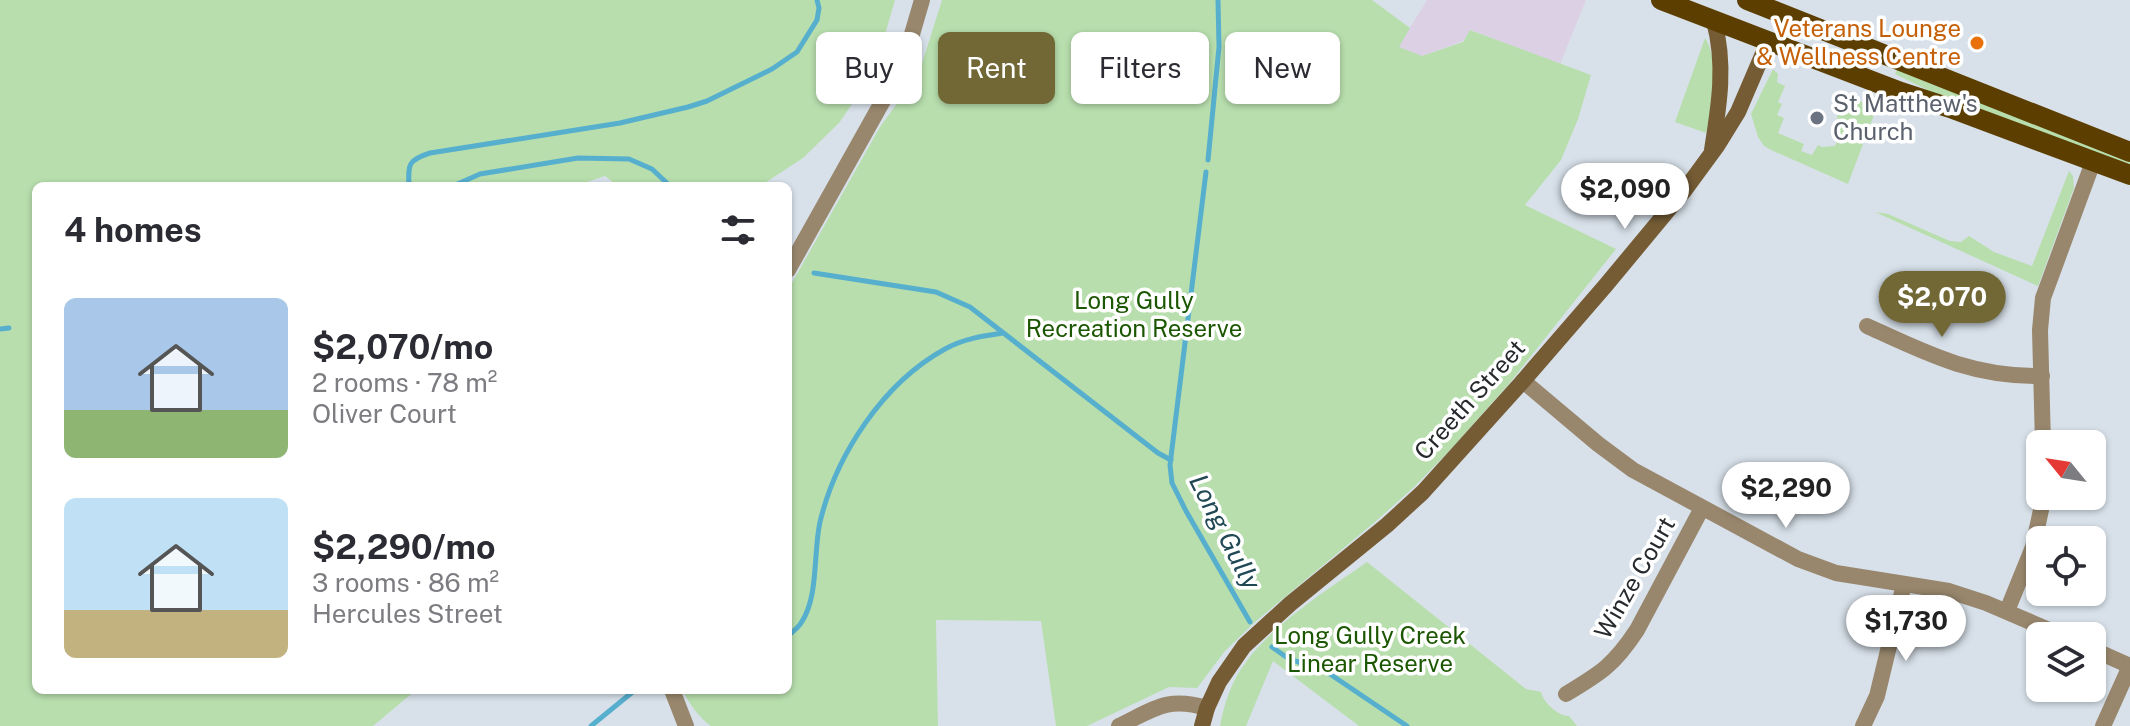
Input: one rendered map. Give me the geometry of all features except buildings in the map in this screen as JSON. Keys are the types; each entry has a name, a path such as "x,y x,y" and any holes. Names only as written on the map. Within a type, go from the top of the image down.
{"main road":[{"path":"1661,0 2130,175"},
{"path":"1747,0 2130,152"},
{"name":"Creeth Street","path":"1202,726 1225,670 1244,646 1423,492 1606,285 1711,155 1738,112 1780,13"},
{"path":"1711,155 1722,70 1714,21"}],"street":[{"path":"792,263 894,81 908,48 922,0"},
{"path":"2043,430 2040,330 2043,298 2093,162"},
{"path":"1867,326 1967,369 2011,376 2042,376"},
{"path":"1523,381 1621,461 1702,508 1817,567 1855,577 1949,591 2032,622"},
{"name":"Winze Court","path":"1566,694 1608,667 1625,648 1702,508"},
{"path":"2007,611 2033,547 2041,510"},
{"path":"1863,726 1877,696 1904,584"},
{"path":"2103,726 2130,666 2106,655"},
{"path":"674,694 686,726"},
{"path":"1119,726 1168,703 1183,702 1207,708"}],"shaded area":[{"path":"1427,0 1586,0 1560,64 1471,30 1463,41 1422,56 1398,47"}],"green space":[{"path":"0,0 895,0 886,32 816,32 816,104 852,104 839,123 803,158 766,182 613,182 605,176 587,182 32,182 32,694 411,694 373,726 0,726"},
{"name":"Long Gully Recreation Reserve","path":"942,0 1372,0 1410,28 1399,47 1422,56 1463,42 1470,30 1591,75 1561,160 1525,205 1616,249 1508,385 1451,449 1376,521 1255,622 1225,651 1197,688 1169,687 1087,726 1056,726 1041,621 936,620 938,726 711,726 684,694 792,694 792,283 880,127 897,104 922,104 922,63"},
{"path":"1705,38 1714,71 1713,98 1706,133 1675,122"},
{"path":"1773,69 1778,74 1777,82 1785,86 1778,102 1782,104 1777,115 1784,118 1778,133 1804,144 1801,151 1812,155 1818,145 1835,146 1839,131 1837,114 1842,104 1850,98 1877,107 1848,184 1771,150 1758,137 1751,114"},
{"path":"1897,69 2130,160 2130,169 1952,102 1895,74"},
{"path":"2069,171 2073,176 2074,188 2038,286 1875,212 1888,214 1950,241 1961,242 1969,236 1994,252 2032,266"},
{"name":"Long Gully Creek Linear Reserve","path":"1367,562 1526,689 1541,692 1552,708 1569,716 1577,726 1359,726 1273,661 1246,726 1220,726 1233,684 1257,648 1302,608"}],"waterway":[{"path":"409,182 413,161 430,153 620,123 707,101 772,69 797,52 817,20 817,0"},
{"name":"Long Gully","path":"1208,160 1219,47 1218,0"},
{"path":"462,182 480,174 578,158 629,159 652,169 666,182"},
{"name":"Long Gully","path":"1206,172 1170,465 1172,483 1186,511 1250,622"},
{"path":"814,273 936,292 970,307 1171,460"},
{"path":"0,329 9,328"},
{"path":"792,632 801,623 811,601 818,534 827,497 865,423 882,401 922,363 959,343 1003,333"},
{"name":"Long Gully","path":"1272,647 1289,659 1324,670 1407,726"},
{"path":"591,726 630,694"}],"place":[{"name":"Veterans Lounge & Wellness Centre","path":"1977,43"},
{"name":"St Matthew's Church","path":"1817,118"}]}
